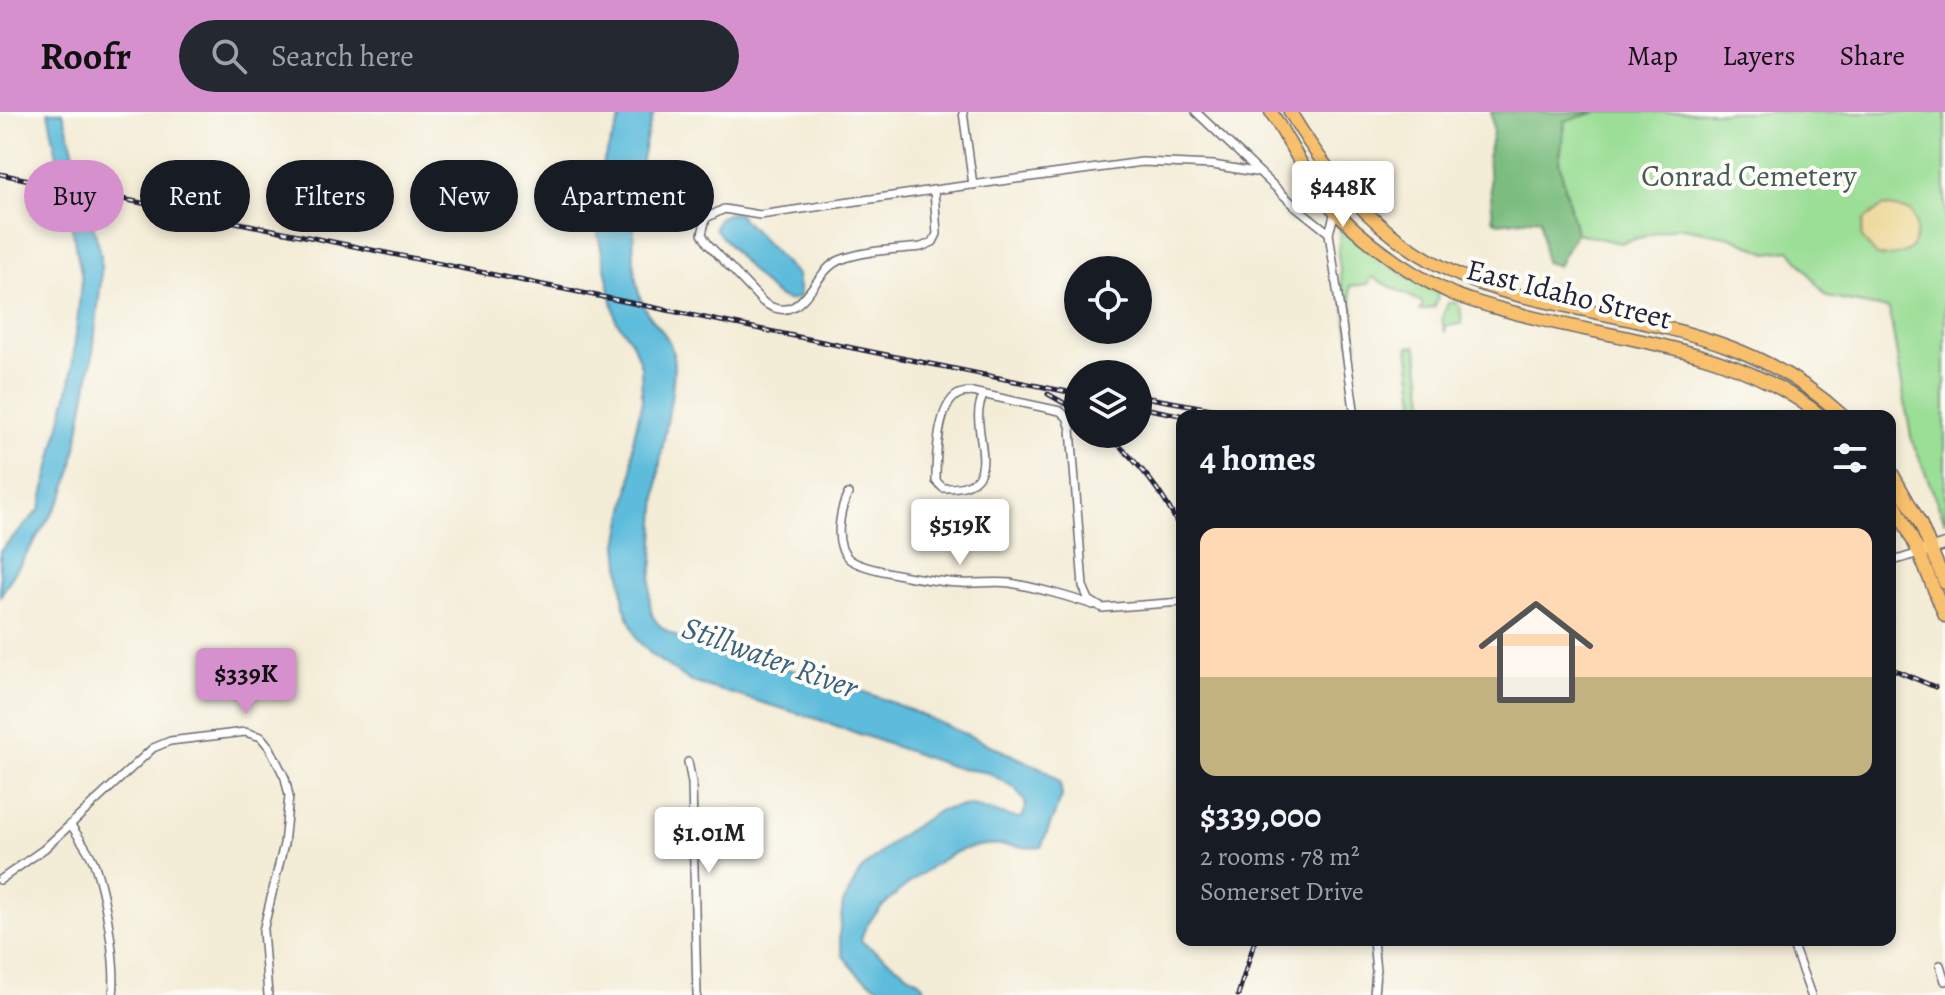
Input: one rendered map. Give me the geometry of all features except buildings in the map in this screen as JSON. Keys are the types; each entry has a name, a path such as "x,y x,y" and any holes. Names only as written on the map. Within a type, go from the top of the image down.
{"highway":[{"name":"East Idaho Street","path":"1271,112 1335,212 1398,264 1450,293 1544,321 1702,355 1772,382 1813,410"},
{"name":"East Idaho Street","path":"1290,112 1322,162 1352,200 1397,240 1434,263 1495,289 1731,345 1787,373 1835,410"},
{"path":"1896,480 1911,505 1945,616"},
{"path":"1896,504 1945,583"}],"street":[{"path":"963,112 973,185"},
{"path":"1196,112 1294,205 1329,233"},
{"path":"934,190 937,234 933,242 925,246 839,260 825,271 802,301 789,309 775,309 763,302 702,234 706,218 720,210 760,215 934,190 1142,162 1213,165 1253,171 1264,177"},
{"path":"1335,212 1329,233 1354,410"},
{"path":"984,395 978,409 983,466 978,477 968,485 943,488 936,481 942,417 948,404 959,394 972,392 1060,411 1067,417 1071,429 1083,586 1089,600 1102,608"},
{"path":"848,494 841,507 842,551 849,560 859,564 897,574 957,583 1008,583 1102,608 1176,602"},
{"path":"1896,560 1945,545"},
{"path":"0,880 44,849 153,748 170,741 245,732 261,737 285,778 289,796 284,844 263,931 268,995"},
{"path":"688,762 692,783 697,995"},
{"path":"71,825 87,849 98,876 112,960 113,995"},
{"path":"1374,946 1374,995"},
{"path":"1793,946 1810,993 1798,995"},
{"path":"1940,965 1945,981"}],"green space":[{"path":"1491,112 1596,112 1565,121 1559,162 1576,233 1558,266 1545,262 1540,218 1499,223 1493,219 1488,158 1493,132"},
{"name":"Conrad Cemetery","path":"1596,112 1945,112 1945,522 1911,437 1889,309 1827,297 1790,250 1767,253 1731,237 1678,227 1620,243 1576,233 1559,162 1566,120"},
{"path":"1342,230 1399,272 1437,293 1434,307 1420,311 1423,303 1372,277 1368,284 1350,286 1357,345 1350,343 1338,254"},
{"path":"1454,301 1460,306 1462,324 1446,326 1445,333 1442,318 1448,303"},
{"path":"1416,346 1425,410 1416,410 1408,347"}],"sand":[{"path":"1883,206 1911,211 1915,222 1915,240 1906,251 1877,256 1861,236 1864,220"}],"water":[{"path":"48,112 63,112 76,160 58,160"},
{"path":"623,112 654,112 642,160 604,160"},
{"path":"730,213 738,214 797,275 800,296 788,300 772,292 721,236 715,228 716,222"},
{"path":"73,232 95,232 101,255 101,280 92,360 72,470 63,496 0,596 0,551 40,509 71,378 82,277"},
{"path":"634,232 634,266 638,290 645,309 669,341 673,354 672,393 660,463 650,594 652,614 659,625 673,635 710,650 817,677 883,699 1043,769 1060,782 1062,796 1041,847 992,844 961,850 935,864 902,889 865,929 861,941 921,983 927,995 892,995 859,975 843,956 839,936 843,903 861,870 898,837 940,810 969,805 1016,818 1023,817 1026,804 1015,788 989,773 953,767 814,718 692,682 654,657 637,640 624,606 618,544 642,401 641,366 632,342 616,320 598,234"}],"railway":[{"path":"0,174 1064,391"},
{"path":"1048,394 1064,403"},
{"path":"1152,398 1218,410"},
{"path":"1152,410 1176,414"},
{"path":"1122,448 1150,479 1176,522"},
{"path":"1896,671 1935,687"},
{"path":"1238,995 1253,946"}],"water label":[{"name":"Stillwater River","path":"770,657"}]}
